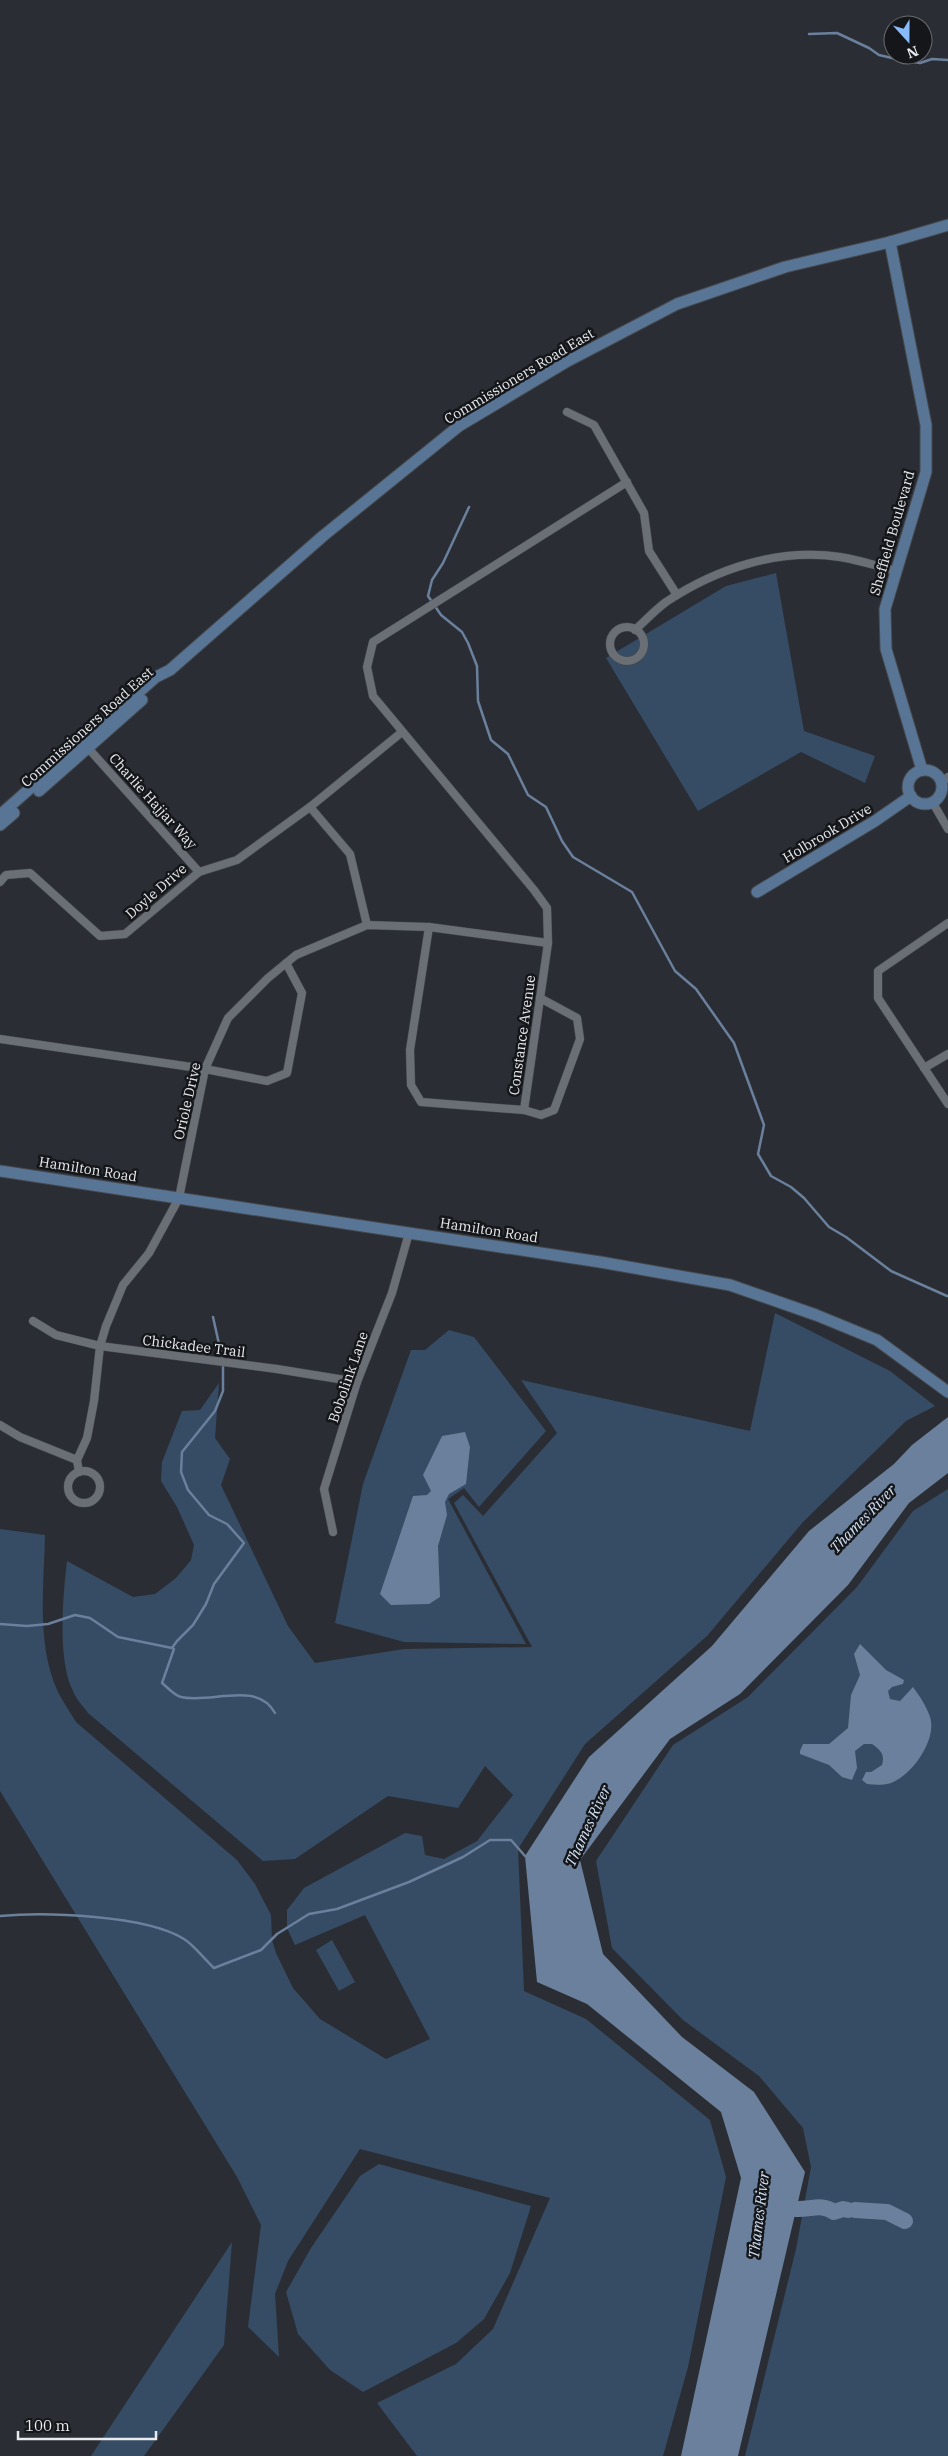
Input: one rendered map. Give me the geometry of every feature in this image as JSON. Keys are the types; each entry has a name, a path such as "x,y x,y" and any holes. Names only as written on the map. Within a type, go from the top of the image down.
{"main road":[{"name":"Commissioners Road East","path":"0,815 156,678 170,670 322,536 459,426 550,372 677,304 785,267 890,242 948,225"},
{"name":"Sheffield Boulevard","path":"890,242 926,429 926,472 885,609 886,649 922,770"},
{"name":"Commissioners Road East","path":"0,825 161,683 170,670"},
{"path":"922,770 945,779 940,796 932,802 923,804 911,796 908,782 914,774 922,770"},
{"name":"Holbrook Drive","path":"757,892 875,822 911,796"},
{"name":"Hamilton Road","path":"0,1171 600,1262 730,1285 816,1315 877,1340 948,1392"}],"street":[{"path":"568,412 594,425 644,513 649,551 677,595"},
{"name":"Constance Avenue","path":"429,927 410,1050 411,1085 421,1102 524,1110 548,943 546,908 534,890 373,696 367,667 373,642 626,482"},
{"path":"635,630 665,603 677,595 736,566 791,555 842,557 896,571"},
{"path":"622,628 635,630 643,639 643,650 631,661 620,659 610,646 613,635 622,628"},
{"name":"Doyle Drive","path":"0,882 6,875 30,873 100,936 125,934 199,872 237,860 310,807 402,732"},
{"name":"Charlie Hajjar Way","path":"88,748 199,872"},
{"path":"932,802 948,830"},
{"path":"310,807 350,854 367,924"},
{"path":"948,923 878,971 878,998 948,1104"},
{"name":"Oriole Drive","path":"77,1460 87,1438 94,1401 100,1346 106,1326 123,1285 149,1253 179,1198 206,1069 228,1018 296,955 367,924 429,927 548,943"},
{"path":"0,1039 206,1069 267,1081 287,1073 302,993 286,964"},
{"path":"524,1110 541,1115 554,1110 580,1039 577,1018 540,998"},
{"path":"924,1068 948,1054"},
{"name":"Bobolink Lane","path":"333,1532 324,1489 357,1382 392,1294 409,1233"},
{"name":"Chickadee Trail","path":"33,1321 56,1336 100,1346 277,1369 357,1382"},
{"path":"0,1425 20,1437 77,1460 79,1472"},
{"path":"79,1472 94,1474 100,1482 99,1492 89,1502 78,1502 70,1494 68,1484 79,1472"}],"shaded area":[{"path":"776,573 804,731 875,756 865,783 801,752 698,811 606,658 726,586"},
{"path":"775,1313 890,1371 935,1406 906,1421 803,1522 707,1636 585,1744 518,1849 524,1991 586,2019 710,2120 726,2177 688,2367 663,2456 417,2456 377,2403 456,2364 493,2329 550,2198 360,2149 288,2261 275,2294 279,2357 248,2327 261,2225 237,2177 0,1791 0,1529 45,1535 43,1615 47,1655 51,1674 58,1692 76,1722 237,1860 255,1884 271,1915 272,1940 276,1953 293,1988 320,2019 386,2059 430,2039 365,1915 295,1945 287,1928 287,1910 304,1888 405,1833 422,1836 425,1855 444,1859 477,1841 513,1795 485,1766 458,1808 388,1796 295,1859 263,1861 88,1713 76,1697 68,1678 63,1645 62,1627 67,1561 133,1597 155,1594 176,1578 191,1560 194,1545 177,1507 161,1481 162,1462 182,1411 200,1410 219,1383 215,1438 230,1459 221,1485 288,1626 315,1663 404,1649 532,1647 454,1503 463,1495 483,1516 557,1433 521,1380 750,1431"},
{"path":"449,1330 474,1337 546,1431 479,1507 464,1488 448,1499 526,1644 404,1642 335,1623 363,1484 411,1350 425,1350"},
{"path":"948,1489 948,2456 745,2456 796,2249 811,2167 803,2128 759,2076 683,2020 612,1948 596,1861 673,1745 748,1697 857,1587 913,1511"},
{"path":"332,1940 355,1982 339,1991 316,1950"},
{"path":"379,2164 531,2206 510,2273 484,2319 456,2343 363,2392 330,2370 298,2334 286,2292 311,2248 360,2176"},
{"path":"232,2242 224,2345 144,2456 91,2456"}],"water":[{"name":"Thames River","path":"948,1417 948,1473 909,1503 848,1585 740,1694 670,1739 580,1860 603,1954 682,2037 754,2092 805,2172 738,2456 681,2456 741,2178 721,2112 587,2004 537,1982 525,1856 589,1757 712,1646 809,1531 894,1464 912,1445"},
{"path":"465,1432 470,1447 466,1484 449,1494 445,1502 447,1515 438,1546 440,1597 429,1604 391,1605 380,1594 413,1496 427,1495 431,1491 423,1475 442,1436"},
{"path":"860,1644 886,1670 904,1680 903,1684 892,1687 888,1691 890,1699 900,1701 913,1687 925,1705 930,1717 930,1734 923,1753 904,1775 894,1782 886,1784 867,1784 862,1780 866,1772 871,1772 882,1765 882,1753 872,1744 864,1744 855,1751 857,1768 852,1780 842,1777 829,1765 800,1754 803,1744 829,1744 848,1728 851,1695 860,1675 854,1654"}],"waterway":[{"path":"809,34 837,33 869,48 879,55 892,58 920,63 932,59 948,60"},
{"path":"469,507 443,563 432,580 428,596 441,615 462,632 468,643 477,666 478,701 491,740 508,754 528,795 546,807 562,841 573,857 632,892 675,971 696,989 734,1043 764,1125 758,1154 771,1176 791,1187 804,1198 829,1227 846,1237 891,1271 947,1296"},
{"path":"213,1317 223,1362 223,1391 215,1411 182,1452 181,1472 188,1490 209,1515 227,1524 244,1543 214,1584 206,1604 193,1625 172,1648 174,1649 162,1683 181,1697 206,1698 245,1695 257,1698 267,1703 275,1713"},
{"path":"0,1624 27,1626 48,1624 75,1615 90,1618 118,1637 172,1648"},
{"path":"0,1916 68,1915 121,1920 146,1925 167,1931 184,1939 214,1968 261,1950 277,1934 309,1914 337,1909 409,1882 463,1857 490,1840 511,1840 525,1856"},
{"path":"796,2209 820,2207 834,2212 843,2209 848,2210"},
{"path":"855,2210 887,2212 905,2221"}]}
